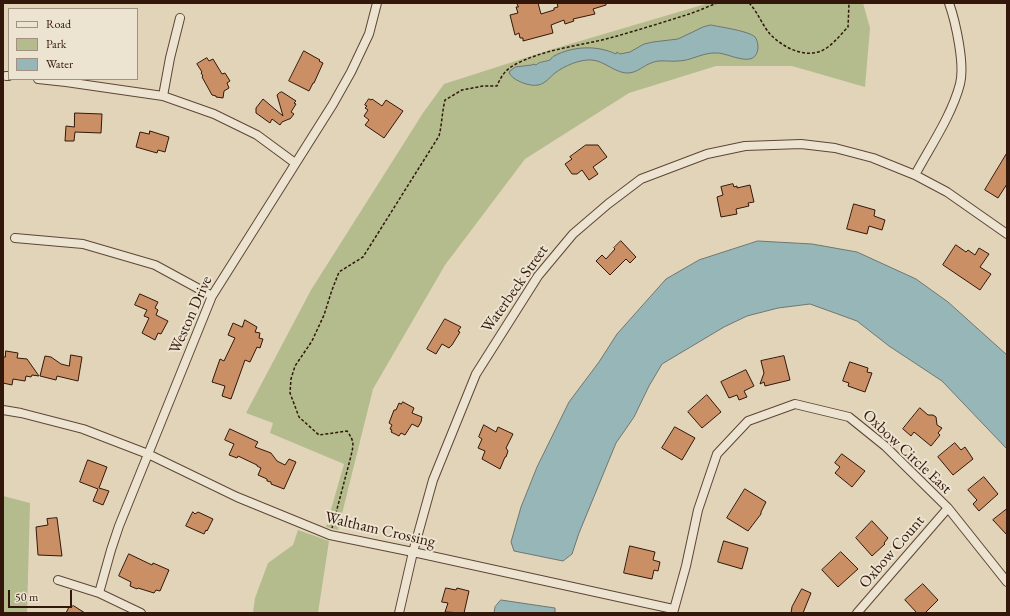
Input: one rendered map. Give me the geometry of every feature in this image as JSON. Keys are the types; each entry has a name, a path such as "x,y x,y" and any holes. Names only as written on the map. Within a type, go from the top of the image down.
{"street":[{"name":"Weston Drive","path":"99,593 111,550 141,470 212,296 331,107 351,72 369,34 377,3"},
{"path":"915,175 950,111 960,84 962,63 949,3"},
{"path":"162,96 180,18"},
{"path":"47,80 162,96 214,114 257,135 295,163"},
{"name":"Waterbeck Street","path":"399,613 413,552 434,480 476,374 538,276 573,234 608,204 641,179 707,154 745,146 801,144 835,148 873,158 915,175 947,192 1007,234"},
{"path":"15,238 83,244 148,262 212,296"},
{"name":"Oxbow Circle East","path":"673,611 686,566 698,510 717,454 748,421 795,404 849,417 886,446 948,508 1007,582"},
{"name":"Waltham Crossing","path":"3,410 21,413 83,429 148,454 237,497 330,535 413,552 673,611"},
{"name":"Oxbow Count","path":"857,613 948,508"},
{"path":"58,580 99,593 141,613"}],"path":[{"path":"330,535 351,456 353,439 347,431 319,435 299,417 290,393 290,379 295,366 312,341 324,315 339,272 362,257 439,136 442,124 442,110 445,100 462,90 483,86 497,86 500,77 507,69 538,55 578,44 608,39 717,3"},
{"path":"749,3 769,34 788,48 805,53 818,53 828,47 848,27 849,3"}],"green space":[{"path":"709,3 863,3 870,28 865,87 792,66 716,66 629,93 525,159 445,265 373,389 338,530 326,527 344,464 270,433 273,423 246,413 311,290 423,113 444,84 553,49"},
{"path":"3,496 30,503 27,613 3,613"},
{"path":"298,530 329,541 318,613 253,613 255,598 268,563 293,545"}],"water":[{"path":"711,25 741,31 752,35 756,38 757,42 758,48 756,55 752,58 741,59 712,53 683,61 654,62 629,73 620,72 597,61 587,60 563,68 538,85 526,84 517,80 510,75 509,72 515,67 533,64 536,65 550,60 553,56 569,50 593,48 616,54 617,52 620,54 630,52 644,44 678,39 703,27"},
{"path":"758,241 812,244 857,252 916,279 948,302 1007,355 1007,449 942,381 889,346 857,321 810,304 778,308 747,316 724,327 662,364 649,386 634,417 616,443 579,533 572,554 563,561 514,551 511,542 521,507 537,467 569,402 599,362 617,334 666,279 699,260"},
{"path":"501,600 555,608 555,613 494,613 495,607"}],"building":[{"path":"517,3 538,3 541,14 554,10 554,8 558,7 557,3 606,3 606,5 593,9 595,14 573,19 574,21 565,24 564,20 551,25 553,33 523,41 523,38 520,38 519,33 515,35 510,15 518,13 516,7 518,7"},
{"path":"304,51 323,63 309,91 289,81"},
{"path":"207,58 209,61 213,59 222,74 225,73 230,81 227,83 229,88 224,91 223,98 212,95 202,77 202,72 197,64"},
{"path":"282,92 296,101 294,103 296,104 291,112 294,114 290,119 282,122 280,125 272,119 270,123 256,113 256,108 263,99 283,116 277,95"},
{"path":"369,99 372,99 382,106 386,100 403,111 384,138 365,125 369,120 364,116 368,110 365,108 367,106 365,105"},
{"path":"75,113 102,114 101,133 75,132 74,141 65,141 66,126 74,127"},
{"path":"150,131 169,137 165,152 158,150 157,153 136,147 140,132 149,134"},
{"path":"586,145 598,145 607,157 593,167 598,174 589,180 582,170 577,174 572,174 565,164 572,159 570,157"},
{"path":"1007,153 1007,184 998,198 985,190"},
{"path":"733,184 734,187 737,186 737,188 750,185 754,202 748,203 749,206 736,209 737,214 721,217 717,197 723,195 721,187"},
{"path":"854,204 875,210 874,216 885,220 882,230 869,226 867,234 847,229"},
{"path":"621,241 636,257 630,263 626,259 610,275 596,261 602,255 606,259"},
{"path":"956,245 966,252 968,250 975,255 979,248 989,254 980,267 991,274 980,290 943,265"},
{"path":"140,294 158,302 155,308 158,310 156,315 168,321 161,334 158,333 155,340 142,333 149,318 144,316 147,310 135,305"},
{"path":"445,319 461,327 458,331 460,332 449,348 442,344 436,354 427,349"},
{"path":"245,320 257,327 255,332 260,333 259,338 263,339 260,348 257,347 250,362 245,360 231,399 222,396 225,386 212,382 220,359 224,361 235,338 228,335 233,323 242,327"},
{"path":"6,351 18,353 17,358 27,359 39,376 26,376 25,381 13,379 12,385 3,383 3,357 5,357"},
{"path":"71,355 82,357 78,381 57,376 56,380 40,376 45,356 51,357 61,364 69,366"},
{"path":"784,356 790,380 765,386 764,382 760,384 764,373 761,361"},
{"path":"850,362 868,368 867,372 872,373 865,392 848,386 849,383 843,381"},
{"path":"746,370 754,386 744,391 747,397 739,400 737,395 729,398 721,382"},
{"path":"707,395 721,412 702,428 688,412"},
{"path":"403,402 414,408 412,413 422,417 418,427 412,424 405,435 401,433 399,436 391,432 392,430 390,429 392,425 389,423 394,410 396,410 399,403 401,404"},
{"path":"920,408 928,415 933,415 936,417 937,425 942,428 938,433 940,435 931,446 914,432 911,436 903,429"},
{"path":"484,425 496,432 498,427 513,434 506,448 508,451 500,469 482,459 485,451 478,448 482,439 479,437"},
{"path":"675,427 695,438 682,460 662,448"},
{"path":"230,429 258,442 255,447 271,453 277,461 285,465 289,459 296,462 284,489 271,484 271,482 267,481 267,479 258,475 261,468 257,465 238,456 237,458 229,455 234,444 225,440"},
{"path":"955,443 961,450 965,447 973,459 953,475 938,457"},
{"path":"842,454 865,471 852,487 835,473 840,467 835,463"},
{"path":"88,460 107,467 99,488 109,491 103,505 93,501 98,489 80,482"},
{"path":"984,477 998,494 979,511 973,504 977,500 968,490"},
{"path":"745,489 766,502 761,514 748,531 727,518"},
{"path":"1007,509 1007,535 993,520"},
{"path":"193,512 195,514 198,512 213,519 204,534 186,526"},
{"path":"57,518 62,556 38,555 36,527 48,525 47,519"},
{"path":"872,521 888,538 884,543 885,544 872,556 856,538"},
{"path":"724,541 748,548 742,569 718,562"},
{"path":"630,546 655,552 653,560 660,562 658,571 654,570 652,579 624,573"},
{"path":"841,552 858,569 838,587 822,570"},
{"path":"129,554 152,565 153,563 169,570 160,591 156,590 154,593 138,588 137,589 130,586 131,582 119,576"},
{"path":"923,584 938,600 925,613 917,613 905,600"},
{"path":"446,588 456,590 457,588 469,591 464,613 445,612 448,603 442,602"},
{"path":"802,589 811,593 803,613 791,613 792,607"},
{"path":"74,606 85,613 66,613 69,607"}]}
